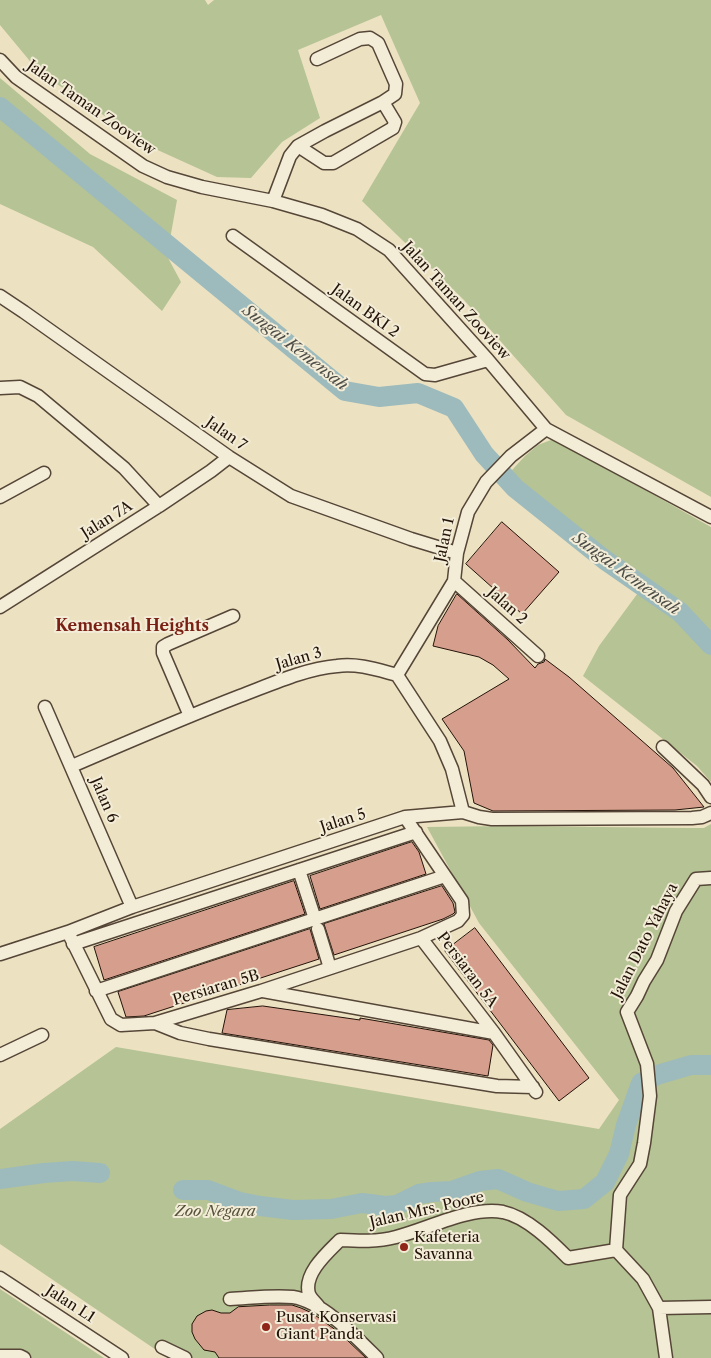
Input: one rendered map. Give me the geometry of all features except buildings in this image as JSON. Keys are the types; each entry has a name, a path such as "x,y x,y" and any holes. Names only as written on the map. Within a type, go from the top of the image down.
{"street":[{"path":"274,201 290,156 298,146 395,94 396,84 378,43 370,38 360,39 317,59"},
{"name":"Jalan Taman Zooview","path":"0,60 16,77 142,166 167,177 202,187 274,201 322,214 357,229 390,250 546,428 711,517"},
{"path":"298,146 324,164 333,163 393,128 395,122 383,102"},
{"name":"Jalan BKI 2","path":"233,236 425,374 435,375 488,360"},
{"name":"Jalan 7","path":"0,296 229,457 291,496 411,539 457,553"},
{"path":"0,388 20,387 38,396 124,468 159,506"},
{"name":"Jalan 1","path":"397,675 454,581 457,553 468,512 486,482 511,456 546,428"},
{"name":"Jalan 7A","path":"0,607 212,472 229,457"},
{"path":"0,497 44,473"},
{"name":"Jalan 2","path":"454,581 538,656"},
{"path":"190,716 163,647 233,616"},
{"name":"Jalan 3","path":"72,766 190,716 290,677 317,669 338,665 358,666 397,675"},
{"path":"397,675 440,741 452,769 463,812"},
{"name":"Jalan 6","path":"46,707 132,907"},
{"path":"663,748 703,785 711,797"},
{"name":"Jalan 5","path":"70,938 132,907 405,817 463,812 479,817 492,818 692,818 702,817 711,813"},
{"name":"Persiaran 5A","path":"155,1023 180,1033 209,1039 497,1086 534,1090 494,1033 421,938 458,921 462,915 462,901 405,817"},
{"name":"Jalan 5","path":"0,953 70,938 299,870 416,832"},
{"path":"299,870 330,968"},
{"path":"96,990 316,924 445,876"},
{"name":"Jalan Dato Yahaya","path":"616,1250 620,1195 640,1164 650,1096 647,1064 627,1012 657,960 676,911 696,879 711,878"},
{"name":"Persiaran 5B","path":"70,938 110,1019 121,1025 155,1023 261,991 421,938"},
{"name":"Persiaran 5A","path":"261,991 494,1033"},
{"path":"0,1055 42,1035"},
{"name":"Jalan Mrs. Poore","path":"319,1307 310,1296 308,1287 316,1265 340,1240 379,1241 398,1237 472,1213 488,1211 505,1212 532,1226 549,1239 568,1258 616,1250"},
{"path":"616,1250 643,1280 659,1308 666,1358"},
{"name":"Jalan L1","path":"0,1278 122,1358"},
{"path":"230,1299 294,1298 319,1307 377,1358"},
{"path":"659,1308 711,1306"},
{"path":"162,1347 178,1356"},
{"path":"0,1356 20,1356 24,1358"}],"green space":[{"path":"0,0 205,0 208,5 214,0 711,0 711,497 566,415 464,300 362,201 420,103 381,15 298,50 320,118 282,142 251,178 217,177 151,147 39,72 0,25"},
{"path":"0,78 90,154 177,200 167,256 181,282 162,311 93,247 0,204"},
{"path":"551,440 562,442 711,527 711,782 697,766 583,676 599,646 646,582 550,519 502,481 538,445"},
{"name":"Zoo Negara","path":"711,824 711,1358 168,1358 0,1244 0,1129 116,1047 599,1129 619,1100 479,923 427,827 704,828"},
{"path":"0,1289 104,1358 0,1358"}],"waterway":[{"name":"Sungai Kemensah","path":"0,107 345,391 379,397 418,393 454,408 484,454 515,488 605,560 680,612 711,645"},
{"path":"183,1190 208,1190 240,1202 260,1206 293,1210 331,1209 362,1203 385,1206 397,1205 419,1194 452,1191 480,1181 498,1179 527,1192 558,1201 584,1199 605,1182 619,1154 626,1125 641,1083 657,1075 691,1065 711,1065"},
{"path":"0,1179 73,1171 100,1173"}],"place":[{"name":"Kafeteria Savanna","path":"404,1247"},
{"name":"Pusat Konservasi Giant Panda","path":"266,1327"}],"district":[{"name":"Kemensah Heights","path":"132,626"}]}
